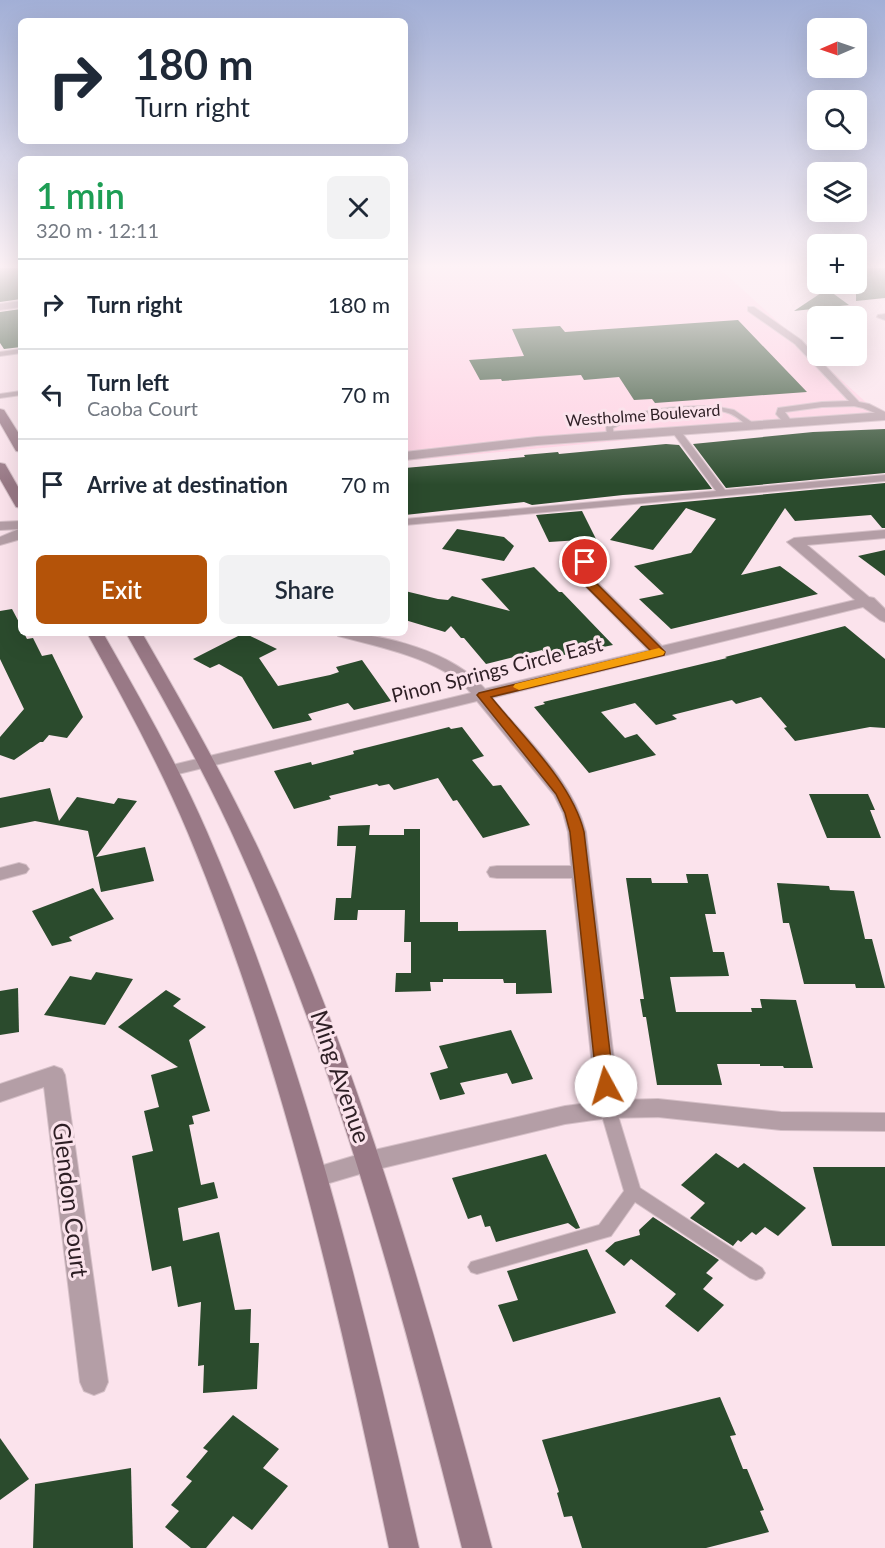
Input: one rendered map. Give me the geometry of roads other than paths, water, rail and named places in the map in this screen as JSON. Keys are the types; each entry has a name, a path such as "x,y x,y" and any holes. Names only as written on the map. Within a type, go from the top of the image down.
{"main road":[{"path":"0,413 18,443"},
{"path":"0,467 18,499"},
{"path":"97,636 170,771 246,957 316,1177 372,1402 404,1548"},
{"name":"Ming Avenue","path":"136,636 208,760 249,844 295,952 369,1161 410,1291 477,1548"}],"street":[{"name":"Westholme Boulevard","path":"408,456 611,436 885,416"},
{"path":"0,526 18,525"},
{"path":"885,534 794,542 885,617"},
{"path":"0,541 18,535"},
{"path":"585,562 588,582 659,652"},
{"name":"Pinon Springs Circle East","path":"170,771 868,601"},
{"path":"355,636 414,652 456,672 483,695 562,793 572,813 581,872 608,1109"},
{"path":"497,872 581,872"},
{"name":"Glendon Court","path":"0,1093 54,1075 94,1382"},
{"path":"316,1177 369,1161 565,1115 608,1109 658,1108 781,1121 885,1122"}],"lane":[{"path":"795,340 856,404"},
{"path":"0,354 18,351"},
{"path":"0,396 18,393"},
{"path":"788,422 780,414 781,411 856,404 866,406 885,416"},
{"path":"611,436 609,427 614,423 646,413 723,409 736,413 752,425"},
{"path":"676,431 722,492"},
{"path":"408,522 885,478"},
{"path":"608,1109 633,1192 756,1273"},
{"path":"477,1266 605,1231 633,1192"}]}
